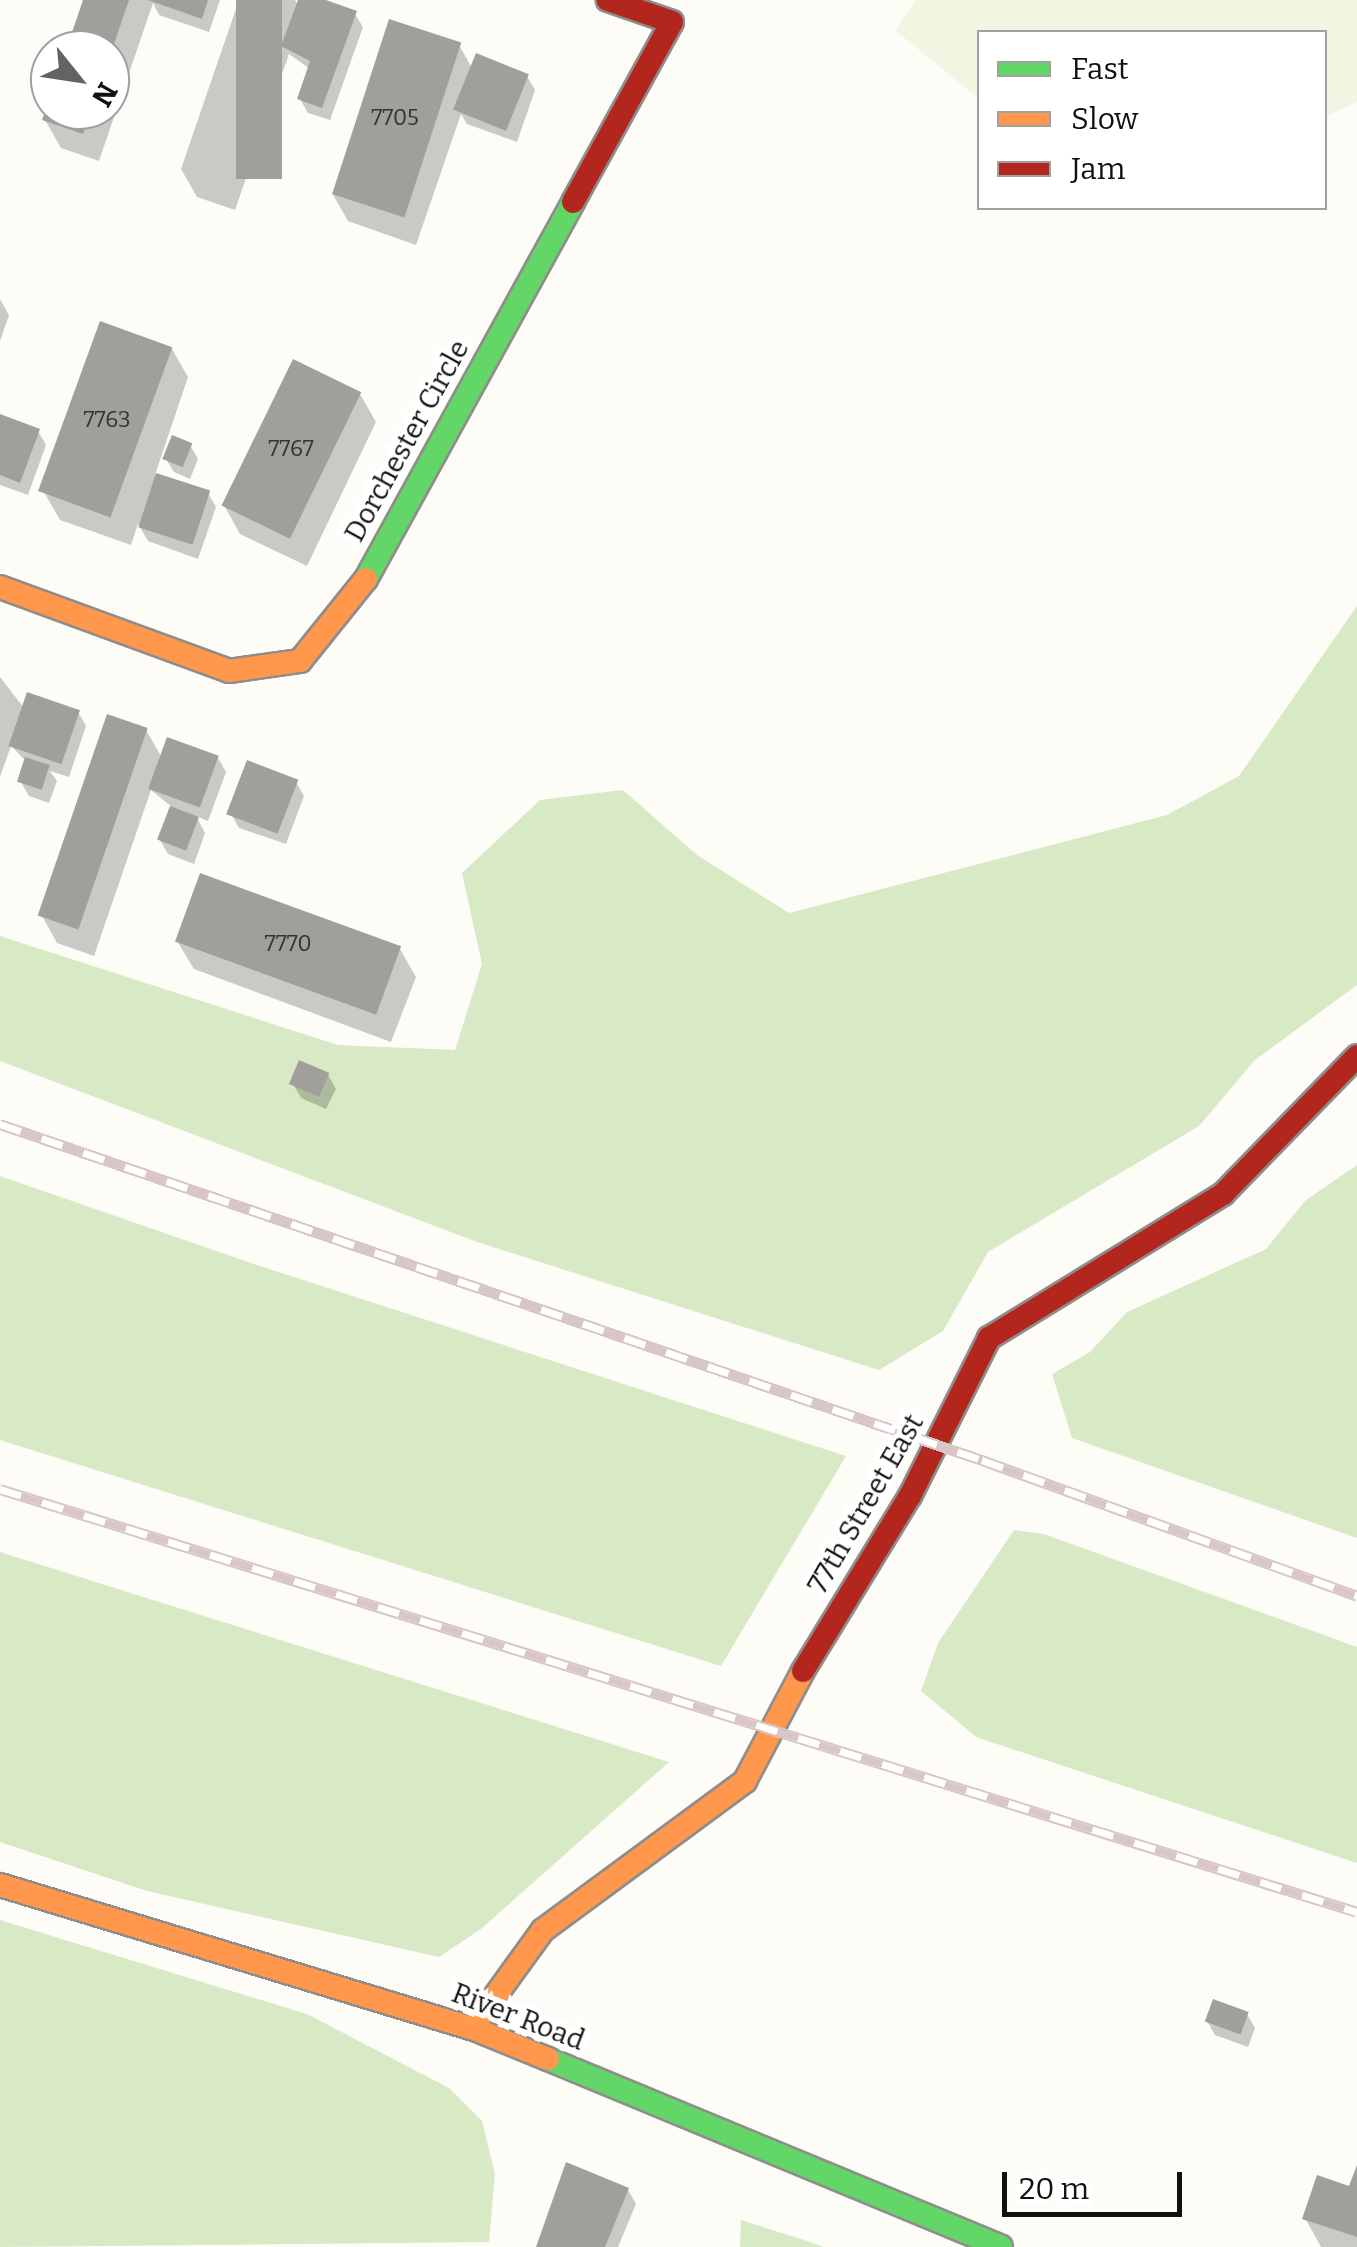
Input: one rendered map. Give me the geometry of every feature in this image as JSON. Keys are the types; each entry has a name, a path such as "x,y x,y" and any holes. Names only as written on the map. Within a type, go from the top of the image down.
{"street":[{"name":"Dorchester Circle","path":"0,588 229,671 300,660 352,603 672,22 608,0"},
{"name":"77th Street East","path":"472,2028 544,1930 745,1781 800,1676 910,1496 989,1338 1223,1194 1357,1056"},
{"name":"River Road","path":"0,1884 472,2028 1001,2247"}],"green space":[{"path":"916,0 1357,0 1357,102 1327,116 1327,30 977,30 977,97 895,30"},
{"path":"1357,606 1357,985 1255,1060 1199,1126 988,1252 943,1331 879,1370 477,1242 0,1061 0,936 338,1045 455,1050 482,964 462,873 540,800 623,790 697,855 789,913 1167,815 1239,776"},
{"path":"1357,1165 1357,1538 1072,1438 1052,1374 1090,1352 1127,1312 1266,1249 1306,1200"},
{"path":"0,1176 257,1265 846,1456 721,1666 0,1440"},
{"path":"1014,1530 1044,1534 1357,1647 1357,1863 976,1737 921,1691 938,1643"},
{"path":"0,1552 669,1762 481,1929 439,1957 147,1891 0,1842"},
{"path":"0,1920 307,2014 449,2088 482,2121 495,2174 489,2242 0,2247"},
{"path":"741,2220 810,2242 824,2247 740,2247"}],"building":[{"path":"83,0 129,0 119,30 73,30"},
{"path":"148,0 208,0 202,19"},
{"path":"236,0 282,0 282,179 236,179"},
{"path":"298,0 326,0 357,11 322,108 297,99 310,61 281,46"},
{"path":"389,19 461,42 404,217 332,194"},
{"path":"476,53 529,74 506,131 453,110"},
{"path":"100,321 172,347 110,517 38,491"},
{"path":"293,359 361,392 290,539 222,506"},
{"path":"0,414 40,429 20,483 0,475"},
{"path":"172,435 192,443 183,467 162,459"},
{"path":"156,473 210,491 193,545 138,527"},
{"path":"27,692 80,710 61,764 8,746"},
{"path":"107,714 148,728 78,929 38,915"},
{"path":"167,737 219,756 200,807 148,789"},
{"path":"25,757 50,765 42,790 17,782"},
{"path":"247,760 298,780 278,834 226,814"},
{"path":"170,806 199,817 186,851 157,840"},
{"path":"200,873 401,946 376,1015 175,942"},
{"path":"299,1060 329,1073 319,1097 289,1084"},
{"path":"1213,1999 1249,2012 1240,2035 1205,2022"},
{"path":"566,2162 629,2188 605,2247 536,2247"},
{"path":"1357,2165 1357,2237 1302,2219 1317,2175 1349,2186"}],"railway":[{"path":"0,1124 982,1460 1357,1596"},
{"path":"0,1489 1357,1912"}],"traffic: fast":[{"path":"366,579 573,202"},
{"path":"548,2059 1001,2247"}],"traffic: slow":[{"path":"0,587 229,671 300,661 366,579"},
{"path":"472,2028 543,1930 745,1781 803,1671"},
{"path":"0,1885 472,2028 548,2059"}],"traffic: jam":[{"path":"573,202 672,22 608,0"},
{"path":"803,1671 910,1496 989,1338 1223,1194 1357,1056"}]}
